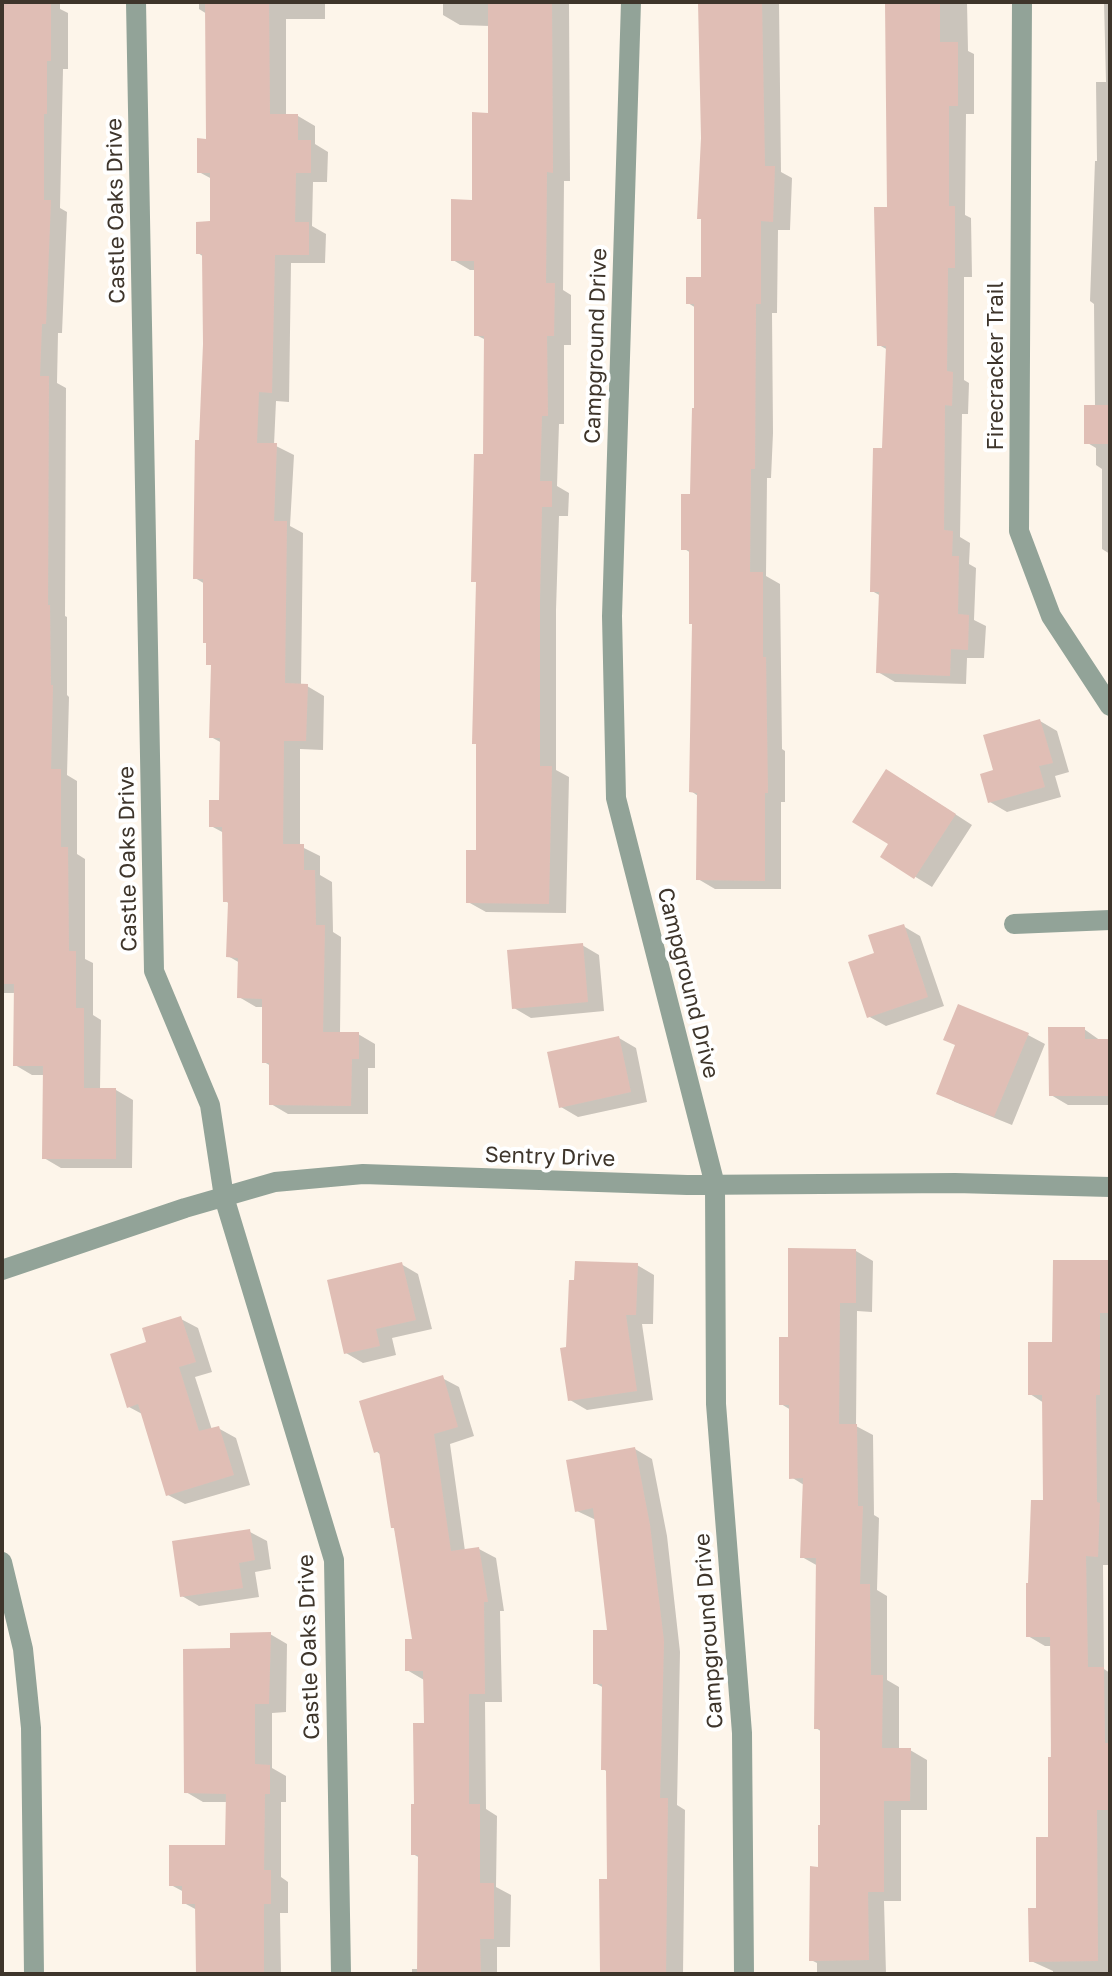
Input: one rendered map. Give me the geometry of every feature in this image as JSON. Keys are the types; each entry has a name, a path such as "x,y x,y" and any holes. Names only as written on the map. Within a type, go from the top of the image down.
{"street":[{"name":"Castle Oaks Drive","path":"136,2 154,971 210,1105 224,1197 334,1560 341,1974"},
{"name":"Campground Drive","path":"631,2 612,616 616,798 715,1185 716,1404 742,1733 744,1974"},
{"name":"Firecracker Trail","path":"1022,2 1019,531 1051,616 1110,706"},
{"path":"1014,924 1110,920"},
{"name":"Sentry Drive","path":"2,1270 275,1182 363,1174 715,1185 955,1183 1110,1187"},
{"path":"2,1562 23,1649 31,1728 34,1974"}],"building":[{"path":"2,2 51,2 51,61 47,61 47,114 44,114 44,200 51,200 46,324 42,324 40,376 49,376 48,605 53,685 51,769 61,769 61,847 68,847 69,951 76,951 76,1008 84,1008 84,1088 116,1088 116,1159 42,1159 43,1066 13,1066 14,984 2,984"},
{"path":"205,2 269,2 270,114 298,114 298,140 311,140 311,173 296,173 295,222 309,222 309,255 275,255 272,393 259,392 257,443 277,443 274,521 287,521 285,683 308,684 306,741 284,741 283,844 304,844 304,870 315,870 316,925 325,925 323,1032 359,1032 359,1059 352,1059 351,1106 269,1105 269,1063 262,1063 262,999 237,998 238,958 226,957 228,902 223,902 222,827 209,827 209,800 219,800 220,738 209,738 211,665 206,665 206,643 203,643 203,579 193,579 195,440 199,440 203,344 202,254 196,254 196,222 210,221 210,173 197,173 197,138 206,139"},
{"path":"488,2 552,2 553,173 547,172 546,283 555,283 554,336 547,336 548,416 542,416 540,481 552,481 552,507 542,507 540,599 540,766 552,766 549,904 466,903 466,850 476,850 476,744 472,744 476,582 471,582 474,454 483,454 484,336 474,336 474,261 451,261 451,199 472,200 472,112 488,113"},
{"path":"698,2 762,2 765,166 775,166 773,222 761,221 761,304 756,304 755,469 751,469 750,572 763,572 763,657 766,657 768,793 765,793 765,881 696,880 697,793 689,792 692,624 689,624 689,550 681,550 681,494 690,494 694,408 694,304 686,304 686,277 701,277 701,219 697,219 701,138"},
{"path":"885,2 940,2 940,42 958,42 958,106 949,106 949,206 955,206 955,268 948,268 947,371 953,372 952,406 945,405 944,530 953,531 952,556 959,556 958,614 969,615 968,650 951,649 950,676 876,673 879,592 870,592 873,448 882,448 886,346 877,346 874,207 887,207"},
{"path":"1084,405 1110,405 1110,444 1084,444"},
{"path":"1040,719 1053,763 1039,766 1045,787 988,803 980,774 993,770 983,735"},
{"path":"886,769 956,814 914,879 880,857 888,844 852,822"},
{"path":"904,924 928,997 867,1018 848,962 874,953 868,935"},
{"path":"583,943 588,1002 512,1009 507,950"},
{"path":"958,1004 1029,1033 994,1117 936,1094 955,1045 943,1040"},
{"path":"1048,1027 1085,1027 1085,1039 1108,1039 1108,1096 1049,1096"},
{"path":"619,1036 631,1092 559,1108 547,1052"},
{"path":"788,1248 856,1249 856,1303 840,1303 839,1424 857,1424 858,1506 863,1506 860,1584 870,1584 871,1675 883,1675 882,1748 911,1748 910,1801 884,1801 884,1892 868,1892 869,1960 809,1961 810,1866 818,1867 820,1825 820,1729 814,1729 816,1558 800,1558 803,1478 789,1479 789,1405 779,1405 779,1337 788,1337"},
{"path":"1053,1260 1109,1260 1108,1313 1100,1313 1100,1395 1096,1395 1097,1502 1100,1503 1098,1557 1086,1556 1088,1667 1104,1667 1105,1743 1110,1743 1110,1810 1097,1810 1098,1961 1029,1962 1028,1908 1036,1908 1036,1837 1048,1837 1048,1757 1051,1757 1050,1637 1026,1637 1031,1500 1043,1500 1042,1395 1028,1395 1028,1342 1052,1342"},
{"path":"575,1261 638,1263 636,1315 626,1315 637,1391 568,1401 560,1348 566,1347 569,1280 574,1280"},
{"path":"402,1262 416,1320 376,1329 380,1346 344,1354 327,1280"},
{"path":"181,1316 196,1362 179,1367 199,1431 219,1426 234,1475 166,1496 138,1404 127,1408 110,1354 146,1342 142,1328"},
{"path":"443,1375 458,1427 434,1434 451,1551 479,1547 488,1602 484,1602 485,1694 469,1694 469,1804 480,1804 480,1883 494,1883 494,1939 480,1939 481,1974 417,1974 418,1855 411,1855 411,1804 414,1804 413,1723 424,1723 423,1671 405,1671 405,1639 412,1639 394,1528 391,1528 379,1451 374,1453 359,1401"},
{"path":"635,1447 650,1525 664,1641 660,1798 668,1798 666,1974 600,1974 599,1879 607,1879 606,1770 601,1770 602,1684 593,1684 593,1630 607,1630 593,1508 575,1512 566,1460"},
{"path":"250,1529 255,1560 239,1563 243,1588 180,1597 172,1541"},
{"path":"271,1632 269,1704 255,1704 255,1764 270,1765 270,1794 265,1794 264,1870 271,1870 271,1904 264,1904 264,1974 196,1974 195,1904 182,1904 182,1886 169,1886 169,1845 225,1845 226,1794 184,1793 183,1649 230,1648 230,1633"}]}
